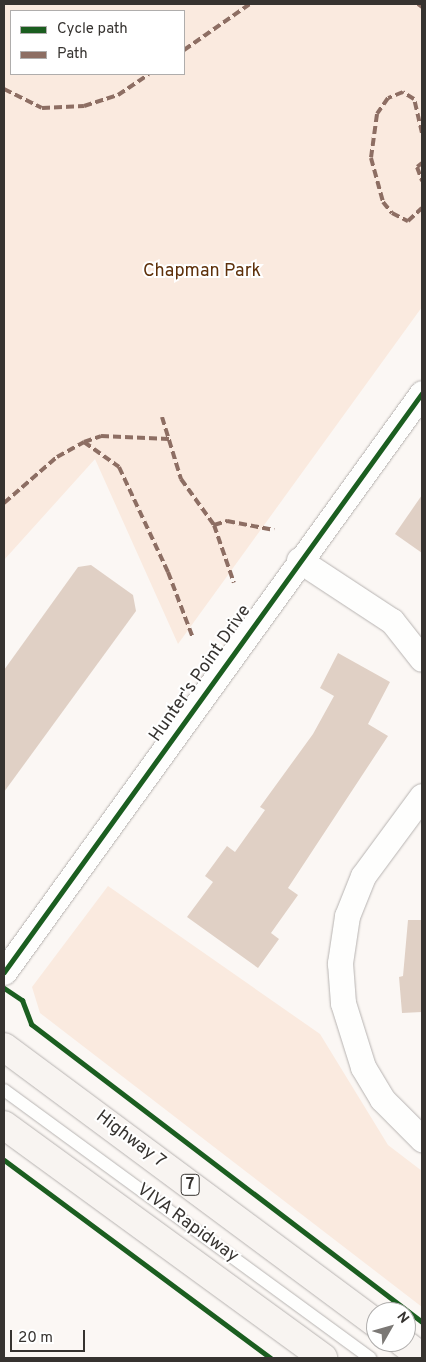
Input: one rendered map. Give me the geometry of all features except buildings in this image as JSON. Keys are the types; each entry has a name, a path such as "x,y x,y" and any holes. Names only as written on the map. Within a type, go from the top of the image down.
{"main road":[{"name":"Highway 7","path":"4,1047 366,1316"},
{"path":"4,1126 323,1358"}],"street":[{"name":"Hunter's Point Drive","path":"4,972 299,560 422,392"},
{"path":"299,560 392,621 422,659"},
{"path":"422,796 363,876 347,916 340,963 343,1003 363,1067 382,1099 422,1139"}],"lane":[{"name":"VIVA Rapidway","path":"4,1090 370,1358"}],"green space":[{"name":"Chapman Park","path":"4,4 422,4 422,307 178,644 95,459 4,560"},
{"path":"108,886 320,1034 388,1145 422,1171 422,1307 40,1013 32,987"}],"marked path":[{"path":"185,49 250,4"},
{"path":"418,4 422,7"},
{"path":"4,89 42,108 84,106 118,95 148,75"},
{"path":"422,133 414,99 403,92 388,98 377,114 371,158 383,202 392,213 408,221 422,208"},
{"path":"422,163 417,167 422,181"},
{"path":"162,417 181,479 214,525 234,583"},
{"path":"4,503 57,457 84,442 101,436 169,439"},
{"path":"84,442 119,467 168,572 193,638"},
{"path":"214,525 227,521 274,530"}],"cycle path":[{"path":"4,972 422,393"},
{"path":"4,988 22,1000 31,1024 422,1322"},
{"path":"4,1160 271,1358"}]}
